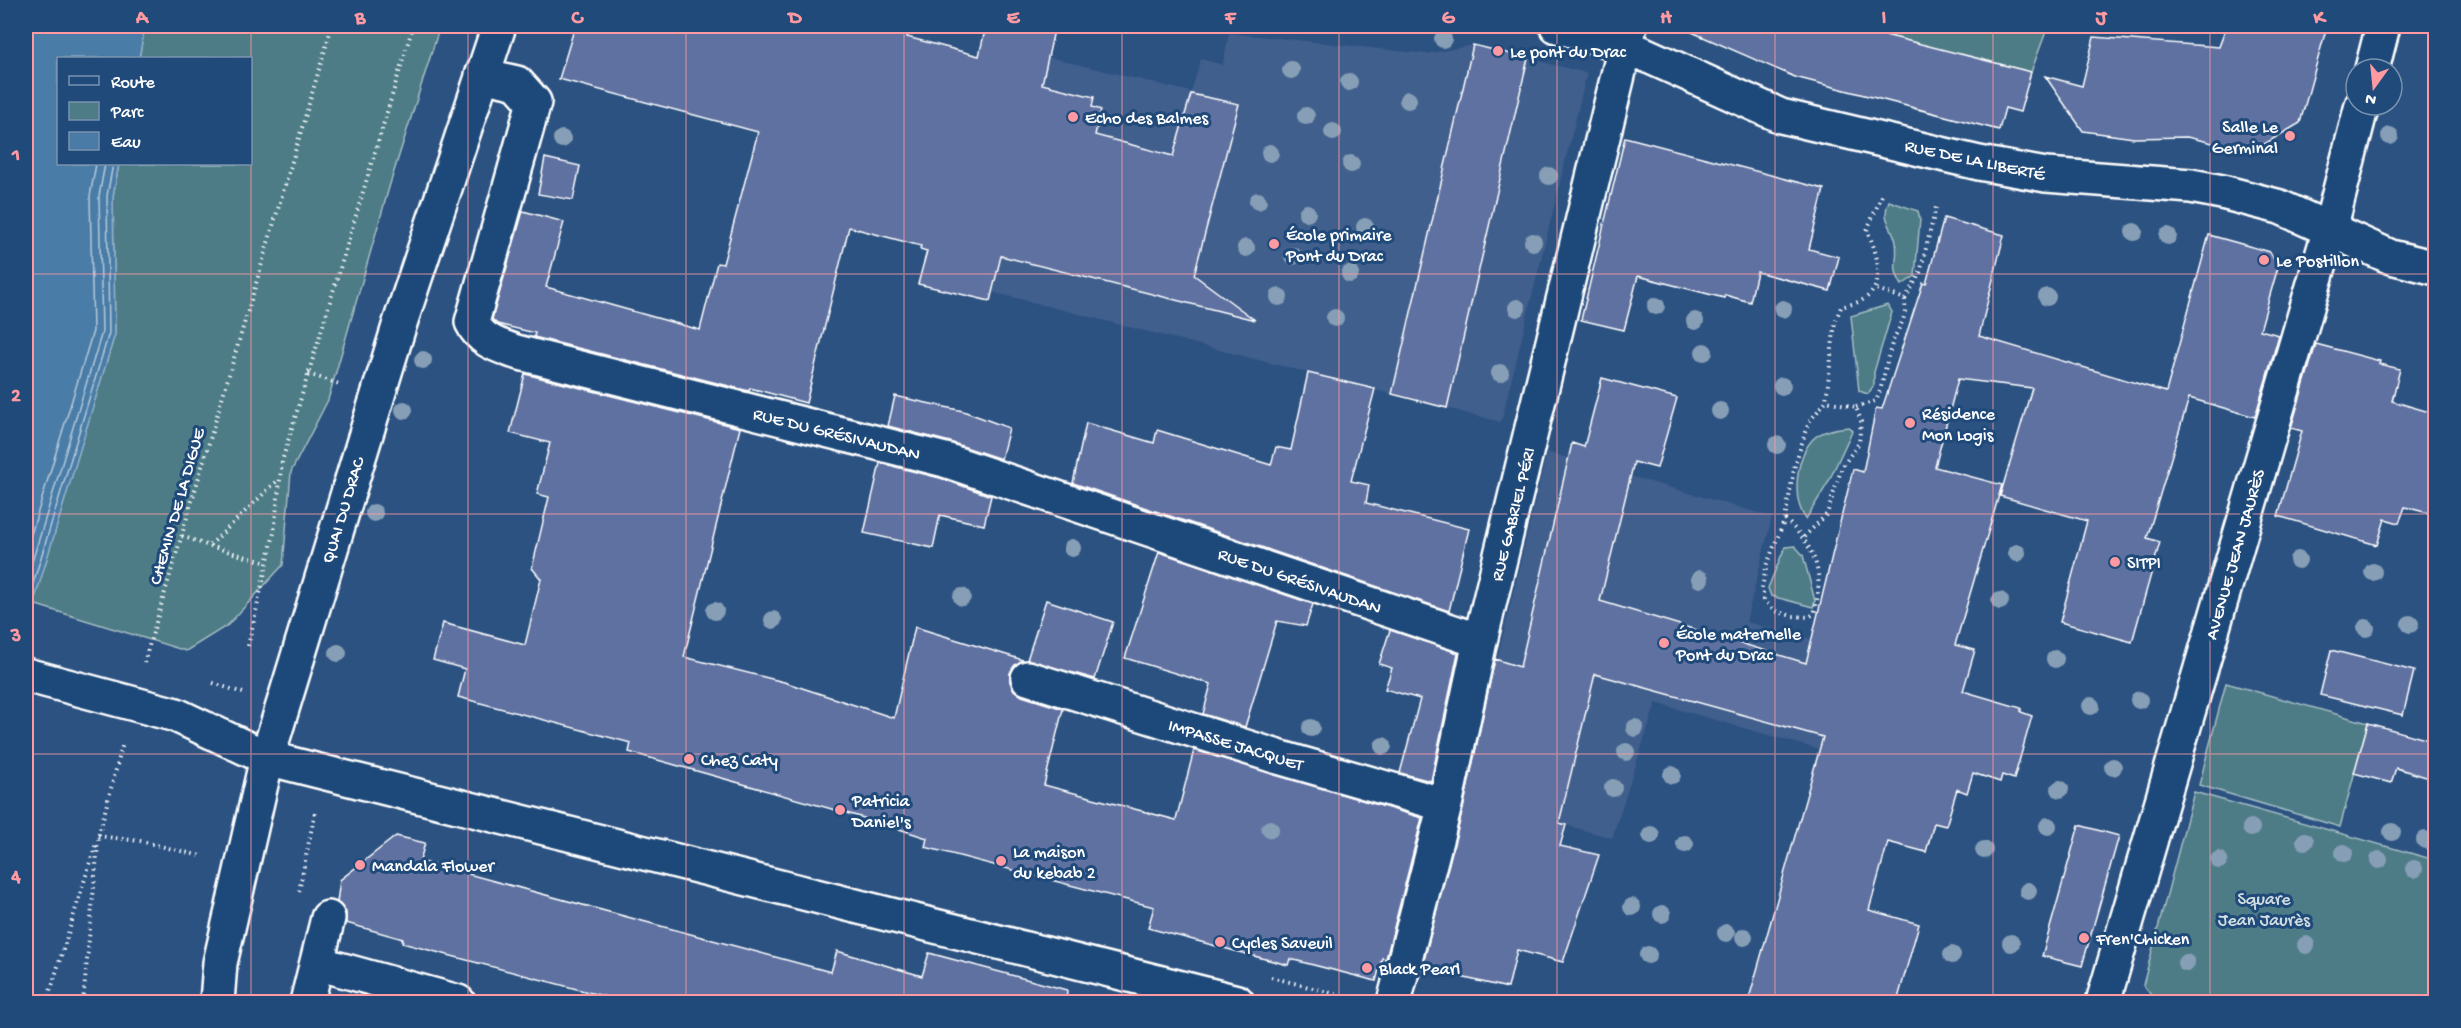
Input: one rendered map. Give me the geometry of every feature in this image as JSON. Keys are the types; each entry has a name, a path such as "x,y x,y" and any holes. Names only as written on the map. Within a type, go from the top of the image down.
{"street":[{"name":"QUAI DU DRAC","path":"217,1002 220,963 267,758 400,323 499,26"},
{"name":"RUE DE LA LIBERTÉ","path":"1557,26 1628,36 1781,116 1979,163 2046,175 2201,188 2280,207 2391,256 2436,268"},
{"path":"2375,57 2383,26"},
{"name":"RUE GABRIEL PÉRI","path":"1394,1002 1445,806 1480,641 1628,36"},
{"name":"RUE DU GRÉSIVAUDAN","path":"482,75 517,83 534,102 472,322 478,334 490,342 516,352 945,460 1480,641"},
{"name":"AVENUE JEAN JAURÈS","path":"2103,1002 2330,229 2358,117"},
{"path":"26,675 176,715 267,758 1237,1002"},
{"name":"IMPASSE JACQUET","path":"1028,678 1278,758 1445,806"},
{"path":"307,1002 328,918"},
{"path":"317,963 458,1002"}],"path":[{"name":"CHEMIN DE LA DIGUE","path":"143,665 332,26"},
{"path":"248,646 274,533 282,461 413,26"},
{"path":"1461,26 1480,26"},
{"path":"1785,519 1804,537 1813,552 1818,571 1818,597 1814,614 1809,617 1792,616 1775,611 1764,600 1762,587 1767,564 1785,519 1795,464 1809,422 1826,401 1836,322 1841,307 1864,299 1874,288 1879,270 1875,247 1867,230 1882,195"},
{"path":"1826,401 1856,406 1876,401 1891,346 1906,316 1905,299 1920,273 1936,207"},
{"path":"1874,288 1905,299"},
{"path":"308,374 323,379"},
{"path":"1804,537 1827,514 1842,467 1859,443 1861,421 1856,406"},
{"path":"209,546 280,478"},
{"path":"182,536 267,563"},
{"path":"47,1002 99,834 125,732"},
{"path":"297,890 316,806"},
{"path":"99,834 202,857"},
{"path":"83,1002 99,834"}],"shaded area":[{"name":"École primaire Pont du Drac","path":"1229,33 1427,54 1473,45 1587,73 1501,422 992,292 1048,57 1191,92 1201,59 1223,65"},
{"name":"École maternelle Pont du Drac","path":"1547,452 1772,517 1746,622 1906,663 1915,777 1656,703 1612,838 1464,797"}],"green space":[{"path":"145,26 440,26 390,184 328,400 291,472 283,565 228,625 186,651 33,604 115,334 113,196 119,165 252,165 252,57 139,57"},
{"path":"1850,26 2048,26 2031,72 1961,54 1945,116 1915,109 1923,76 1908,71 1916,43"},
{"path":"1889,201 1918,211 1920,219 1915,276 1902,285 1896,273 1895,237 1886,213"},
{"path":"1888,305 1892,312 1874,372 1874,385 1868,394 1859,391 1851,316"},
{"path":"1849,427 1852,431 1828,483 1806,519 1801,511 1797,490 1799,467 1807,447 1821,433"},
{"path":"1795,546 1803,555 1815,601 1813,607 1771,596 1768,588 1785,547"},
{"path":"2226,683 2368,723 2340,827 2199,785"},
{"name":"Square Jean Jaurès","path":"2194,792 2435,860 2436,988 2431,1002 2157,1002 2143,985"}],"water":[{"path":"26,26 145,26 139,57 57,57 57,165 119,165 113,196 115,334 26,628"}],"building":[{"path":"575,26 910,26 907,37 979,56 986,26 1055,26 1042,84 1094,97 1092,107 1101,110 1095,135 1173,156 1191,94 1239,104 1194,275 1255,320 1001,256 990,301 918,284 927,251 920,249 921,246 849,227 806,403 534,337 535,333 497,324 492,319 523,211 564,222 546,287 700,330 717,263 723,264 758,132 559,79"},
{"path":"1678,26 1850,26 2031,72 2020,112 2005,108 1999,130 1795,77"},
{"path":"2226,26 2327,26 2300,123 2251,152 2187,137 2134,138 2083,131 2045,76 2082,86 2094,37 2219,47"},
{"path":"1473,45 1528,58 1447,408 1392,394"},
{"path":"1625,137 1824,189 1809,249 1839,257 1830,291 1757,272 1750,302 1725,295 1724,298 1638,276 1624,330 1581,320"},
{"path":"545,158 580,166 573,200 538,194"},
{"path":"1944,218 2004,235 1979,336 2166,392 2209,235 2270,252 2278,267 2260,330 2279,335 2255,417 2189,398 2147,538 2160,542 2132,642 2060,622 2087,521 2000,496 2032,388 1958,379 1935,467 2002,485 1955,645 1975,650 1963,691 2021,708 2021,712 2032,716 2014,779 2002,775 2000,782 1973,773 1967,793 1957,789 1946,826 1934,823 1926,852 1888,842 1869,910 1919,924 1897,1002 1748,1002 1823,737 1595,674 1559,823 1566,825 1560,846 1599,855 1563,962 1517,950 1508,988 1422,968 1463,809 1495,659 1520,667 1572,443 1584,447 1602,378 1677,398 1657,468 1634,462 1600,601 1806,663 1853,469 1863,472 1876,408 1882,409 1923,283 1926,284"},
{"path":"2316,344 2380,361 2379,364 2400,369 2392,401 2436,414 2436,515 2405,507 2399,523 2385,519 2377,545 2278,516 2302,431 2291,428"},
{"path":"1308,373 1375,389 1351,481 1369,485 1366,503 1469,529 1449,611 1073,483 1086,423 1154,443 1157,430 1271,465 1276,447 1291,450"},
{"path":"525,374 740,428 684,657 784,682 894,718 915,627 1023,660 1015,665 1010,673 1010,681 1014,690 1022,696 1063,709 1044,785 1176,820 1194,750 1422,818 1386,959 1382,958 1376,981 1290,959 1288,965 1148,928 1154,907 925,847 927,838 871,820 629,752 631,743 458,697 465,669 433,660 443,623 525,645 541,579 532,568 549,497 537,494 550,443 510,433"},
{"path":"895,396 963,411 1009,428 1001,459 950,442 888,426"},
{"path":"880,463 940,478 991,496 984,525 940,515 933,548 864,533"},
{"path":"1159,552 1313,604 1306,626 1277,621 1245,727 1203,714 1211,684 1125,658"},
{"path":"1046,600 1113,622 1095,679 1027,660"},
{"path":"1390,630 1458,653 1431,781 1400,773 1420,699 1385,689 1392,668 1379,664"},
{"path":"2331,650 2414,671 2403,715 2320,695"},
{"path":"2368,723 2436,742 2436,780 2396,768 2391,783 2354,773"},
{"path":"2079,825 2119,836 2082,966 2042,956"},
{"path":"396,836 425,843 420,861 831,972 837,951 922,976 929,953 1067,990 1066,1002 626,1002 402,943 403,939 346,923 346,912 337,902 340,880"}],"place":[{"name":"Le pont du Drac","path":"1498,51"},
{"name":"Echo des Balmes","path":"1073,117"},
{"name":"Salle Le Germinal","path":"2290,136"},
{"name":"École primaire Pont du Drac","path":"1274,244"},
{"name":"Le Postillon","path":"2264,260"},
{"name":"Résidence Mon Logis","path":"1910,423"},
{"name":"SITPI","path":"2115,562"},
{"name":"École maternelle Pont du Drac","path":"1664,643"},
{"name":"Chez Caty","path":"689,759"},
{"name":"Patricia Daniel's","path":"840,810"},
{"name":"La maison du kebab 2","path":"1001,861"},
{"name":"Mandala Flower","path":"360,865"},
{"name":"Fren'Chicken","path":"2084,938"},
{"name":"Cycles Saveuil","path":"1220,942"},
{"name":"Black Pearl","path":"1367,968"}]}
